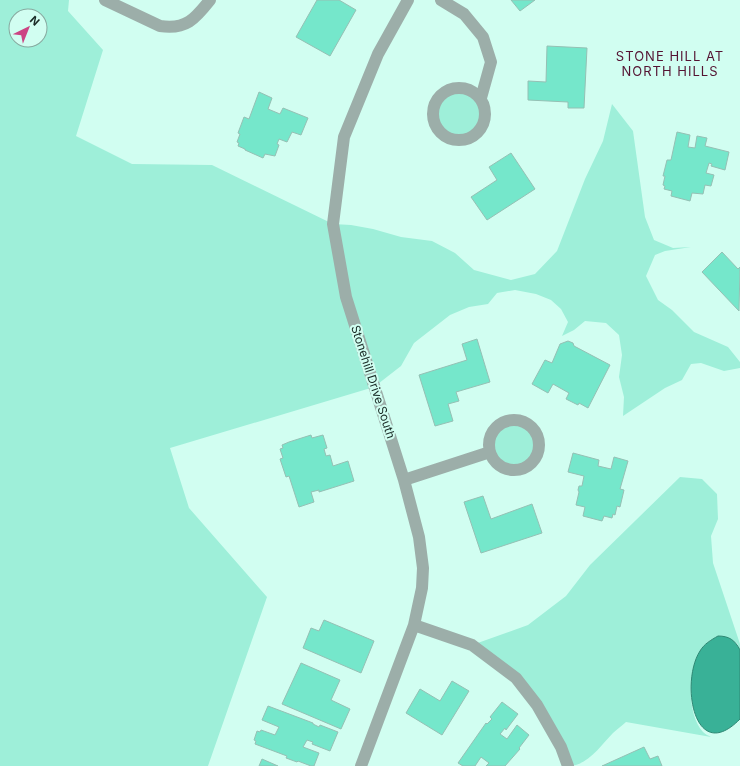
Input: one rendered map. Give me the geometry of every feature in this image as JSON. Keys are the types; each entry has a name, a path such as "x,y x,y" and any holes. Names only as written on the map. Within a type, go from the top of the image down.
{"street":[{"path":"105,0 160,26 169,28 179,27 190,22 198,16 210,0"},
{"name":"Stonehill Drive South","path":"361,766 414,624 422,588 423,568 418,537 404,480 346,298 333,224 344,137 378,54 408,0"},
{"path":"441,0 464,14 483,37 491,62 481,98 485,107 486,116 484,125 471,138 453,140 444,136 438,129 434,120 434,104 438,97 445,91 460,87 468,88 476,92 481,98"},
{"path":"519,420 528,423 534,429 538,437 538,453 534,460 521,469 513,470 506,468 494,459 490,452 489,444 491,435 495,428 502,422 519,420"},
{"path":"404,480 490,452"},
{"path":"414,624 472,645 516,678 537,705 561,746 568,766"}],"shaded area":[{"path":"0,0 69,0 68,11 103,50 76,136 132,164 212,165 333,224 351,225 373,229 401,237 432,241 455,253 474,270 511,280 535,274 557,251 585,179 603,141 612,104 633,131 645,217 654,240 673,248 691,247 665,251 655,255 646,276 658,300 672,310 694,332 728,347 740,362 740,368 724,371 701,363 691,364 682,380 665,388 623,416 624,397 619,377 622,355 619,335 606,323 585,321 574,330 562,336 568,322 561,309 551,300 536,294 515,290 497,293 488,304 469,307 450,315 414,343 401,366 374,387 170,448 189,508 267,597 208,766 0,766"},
{"path":"454,88 464,88 478,95 485,109 485,119 478,133 464,140 454,140 444,136 437,129 433,119 433,109 437,99 444,92"},
{"path":"514,420 524,422 532,427 537,435 539,445 537,455 532,463 524,468 514,470 504,468 496,463 491,455 489,445 491,435 496,427 504,422"},
{"path":"680,477 702,479 717,494 718,519 711,536 713,563 740,644 740,650 737,643 718,636 708,642 701,649 696,661 693,671 691,693 692,704 698,724 703,732 711,737 626,722 588,759 582,763 568,766 537,705 472,645 528,625 566,596 590,565"},
{"path":"718,636 731,639 740,650 740,719 724,731 712,733 702,726 695,714 691,681 694,665 700,651 706,644"}],"building":[{"path":"317,0 339,0 356,10 330,56 296,37"},
{"path":"511,0 535,0 520,11"},
{"path":"547,46 587,48 584,108 568,108 568,102 528,100 528,81 546,82"},
{"path":"259,92 272,98 268,109 280,114 283,108 308,118 301,135 292,132 287,142 279,139 277,144 279,145 275,156 265,154 263,158 238,146 239,143 237,142 240,134 238,133 244,117 249,119"},
{"path":"677,132 690,135 688,147 695,148 697,136 707,138 705,146 729,152 725,170 711,166 712,164 709,163 706,173 714,175 711,186 705,185 703,194 692,193 690,201 671,196 672,191 664,189 665,186 663,185 665,176 663,176 667,160 671,160"},
{"path":"511,153 535,189 487,220 471,197 497,180 489,167"},
{"path":"722,252 738,269 740,267 739,311 702,272"},
{"path":"477,339 490,382 456,392 459,401 448,404 453,421 435,426 419,375 467,360 462,344"},
{"path":"568,341 573,343 574,346 610,365 588,408 579,403 578,405 566,399 569,393 553,384 548,393 532,384 545,360 552,363 560,344"},
{"path":"311,435 312,438 323,435 327,448 324,449 326,456 330,455 333,466 348,461 354,481 319,492 319,490 311,492 314,502 299,507 289,476 286,477 280,459 283,458 280,449 283,448 282,445"},
{"path":"573,453 599,460 598,466 611,469 614,457 628,461 620,489 624,490 620,507 617,506 615,515 613,514 612,518 604,516 602,521 583,516 585,507 576,505 579,486 582,486 584,476 568,472"},
{"path":"483,496 491,519 532,504 542,533 481,553 464,502"},
{"path":"324,620 374,641 361,673 303,648 311,628 319,631"},
{"path":"301,663 340,680 331,700 350,709 341,729 282,704"},
{"path":"452,681 469,691 442,735 406,713 420,689 440,701"},
{"path":"502,702 518,714 506,730 505,728 500,734 507,739 517,725 529,735 519,748 520,749 505,766 486,766 489,763 481,757 475,766 463,766 458,763 486,723 487,724 492,719 490,717"},
{"path":"268,706 313,723 319,727 320,725 338,732 330,751 312,744 313,742 307,740 303,747 319,753 314,766 311,766 286,758 287,756 255,744 256,741 254,740 257,731 260,732 261,730 275,735 279,727 262,720"},
{"path":"644,747 650,759 658,756 662,766 602,766"},
{"path":"262,759 278,766 259,766"}],"district":[{"name":"STONE HILL AT NORTH HILLS","path":"670,64"}]}
